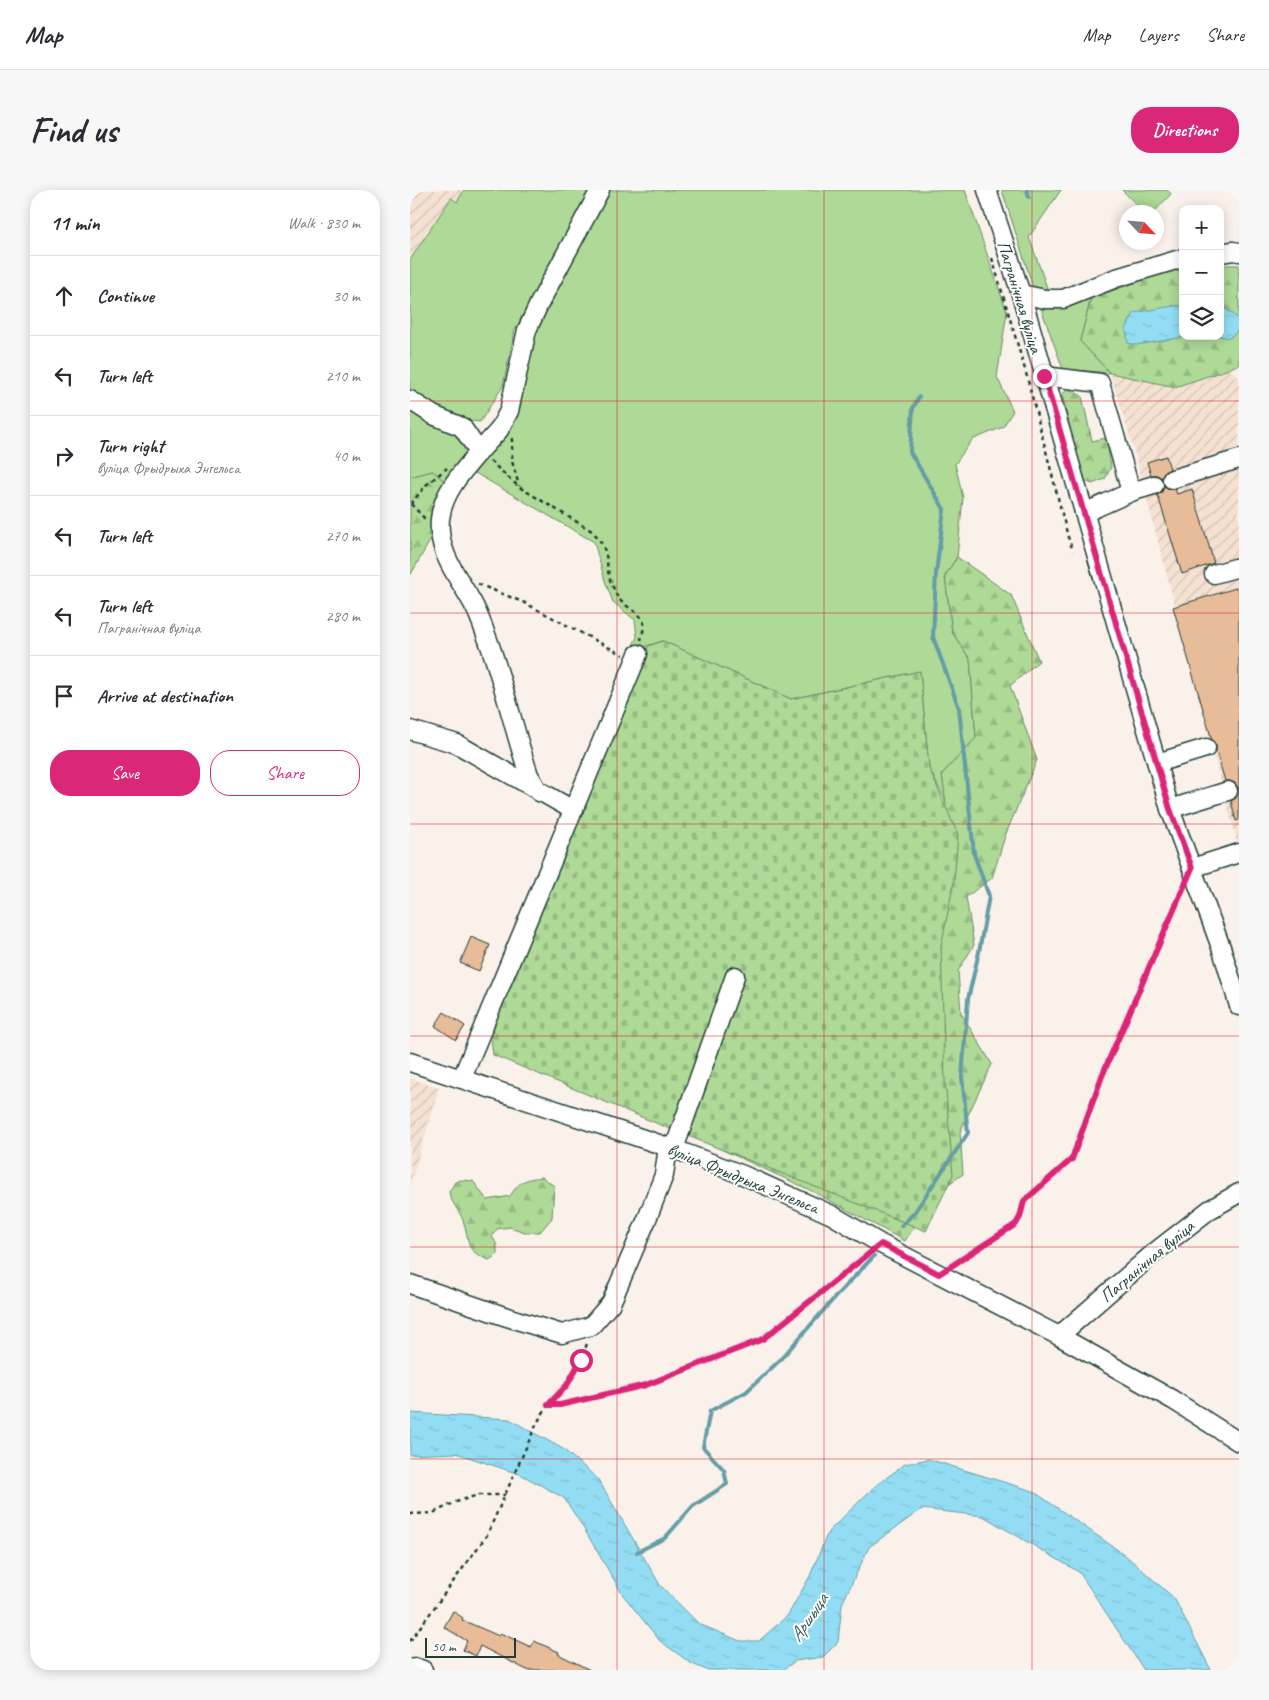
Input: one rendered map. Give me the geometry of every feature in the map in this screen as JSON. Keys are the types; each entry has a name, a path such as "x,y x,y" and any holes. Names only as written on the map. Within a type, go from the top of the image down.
{"street":[{"path":"539,792 529,775 496,661 478,614 447,560 440,536 440,520 442,504 456,478 499,430 508,411 527,330 538,304 600,190"},
{"name":"Пагранічная вуліца","path":"987,190 1021,294 1170,809 1238,999"},
{"path":"1224,252 1239,252"},
{"path":"1021,294 1045,299 1063,299 1116,278 1179,259"},
{"path":"1044,376 1100,383 1131,492"},
{"path":"410,400 433,415 462,427 479,452"},
{"path":"1172,479 1239,460"},
{"path":"1084,513 1131,492 1154,485"},
{"path":"1214,574 1239,567"},
{"path":"462,1078 636,657"},
{"path":"410,730 457,744 573,810"},
{"path":"1157,763 1206,748"},
{"path":"1170,809 1228,791"},
{"path":"1192,868 1239,852"},
{"path":"410,1284 562,1334 590,1326 611,1302 647,1219 664,1174 671,1148 735,976"},
{"name":"вуліца Фрыдрыха Энгельса","path":"410,1062 671,1148 743,1175 832,1215 881,1244 1059,1336 1173,1400 1239,1442"},
{"name":"Пагранічная вуліца","path":"1059,1336 1155,1252 1209,1210 1239,1193"},
{"path":"410,1669 417,1668 423,1670"}],"path":[{"path":"991,252 1026,372 1073,551"},
{"path":"512,434 512,461 519,487"},
{"path":"454,572 636,657 643,632 642,620 620,601 611,584 603,544 592,531 519,487 479,452"},
{"path":"939,1274 1016,1224 1024,1201 1072,1159 1102,1076 1192,868"},
{"path":"548,1405 560,1405 646,1385 763,1339 881,1244"},
{"path":"410,1641 487,1535 537,1423 548,1405 567,1385 581,1360 590,1336 590,1326"},
{"path":"410,1514 433,1513 456,1502 478,1495 506,1495"}],"shaded area":[{"path":"410,190 464,190 457,202 451,199 410,260"},
{"path":"1229,369 1239,377 1239,850 1134,450 1110,373 1175,387"},
{"path":"410,1078 439,1088 410,1185"}],"green space":[{"path":"464,190 590,190 515,330 503,386 480,422 460,420 410,395 410,260 451,198 457,202"},
{"path":"605,190 965,190 1007,312 997,377 1013,411 1003,427 972,440 955,464 963,498 957,557 945,576 952,632 970,659 976,738 942,774 947,804 929,768 920,671 791,699 663,641 630,651 637,637 635,620 613,602 594,542 470,470 457,493 433,471 410,477 410,408 487,442 511,397 527,334"},
{"path":"1002,190 1061,190 1029,237 1050,296 1034,290"},
{"path":"1122,190 1167,190 1171,194 1161,205 1137,205"},
{"path":"1224,265 1239,265 1239,319 1224,308"},
{"path":"1179,267 1179,306 1173,306 1172,338 1179,338 1179,340 1224,340 1224,336 1230,337 1239,326 1239,364 1175,387 1110,373 1080,341 1091,298"},
{"path":"1091,298 1080,341 1110,373 1063,369 1039,303 1066,305"},
{"path":"1069,389 1082,396 1092,441 1106,438 1111,467 1105,479 1092,484 1082,479 1062,394"},
{"path":"433,471 457,493 410,576 410,477"},
{"path":"957,557 1011,595 1039,661 1010,686 1037,760 1005,836 992,878 966,897 974,945 958,971 961,1013 992,1064 960,1132 963,1174 937,1192 905,1241 808,1189 585,1087 919,822 946,804 942,774 976,738 970,659 952,632 945,576"},
{"path":"663,641 791,699 920,671 929,768 958,835 954,881 941,947 945,1080 953,1175 926,1231 663,1126 493,1055 490,1028 648,646"},
{"path":"542,1177 554,1186 552,1218 540,1232 525,1232 510,1227 497,1229 492,1236 497,1245 497,1255 489,1260 474,1252 470,1247 463,1220 450,1196 449,1192 455,1182 461,1180 473,1181 487,1200 510,1196 523,1182"}],"water":[{"path":"1179,306 1179,338 1136,345 1128,343 1126,329 1134,313"},
{"path":"1224,308 1239,319 1239,329 1230,338 1224,337"},
{"name":"Аршыца","path":"410,1413 509,1419 563,1449 598,1479 660,1585 699,1624 740,1641 759,1641 788,1615 810,1576 828,1532 874,1487 905,1464 928,1459 1033,1491 1125,1555 1174,1598 1211,1670 1144,1670 1079,1572 983,1516 922,1509 869,1547 842,1604 838,1642 823,1657 795,1661 783,1670 707,1670 692,1664 660,1641 623,1595 564,1498 522,1475 456,1453 410,1455"}],"building":[{"path":"1166,456 1170,469 1164,472 1162,478 1157,475 1151,475 1147,462"},
{"path":"1164,486 1169,489 1175,489 1177,494 1192,489 1214,563 1182,574 1157,495 1162,492"},
{"path":"1239,587 1239,820 1236,821 1231,801 1236,798 1238,788 1235,783 1225,781 1216,745 1212,740 1173,607"},
{"path":"471,937 490,945 479,971 460,963"},
{"path":"444,1012 465,1026 456,1040 435,1026"},
{"path":"453,1611 463,1618 462,1620 499,1636 500,1633 531,1647 534,1641 559,1652 558,1654 590,1670 527,1670 480,1646 476,1656 463,1650 467,1641 444,1627"}],"waterway":[{"path":"1027,190 1029,197"},
{"path":"901,1226 914,1213 968,1133 962,1077 968,999 989,896 974,854 959,708 933,637 936,573 944,509 910,452 913,408 919,397"},
{"path":"637,1552 665,1538 693,1506 727,1484 724,1470 703,1447 710,1411 746,1392 780,1360 874,1256"}],"route":[{"path":"581,1360 567,1385 548,1405 560,1405 646,1385 763,1339 881,1244 939,1274 1016,1224 1024,1201 1072,1159 1102,1076 1192,868 1170,809 1044,376"}]}
